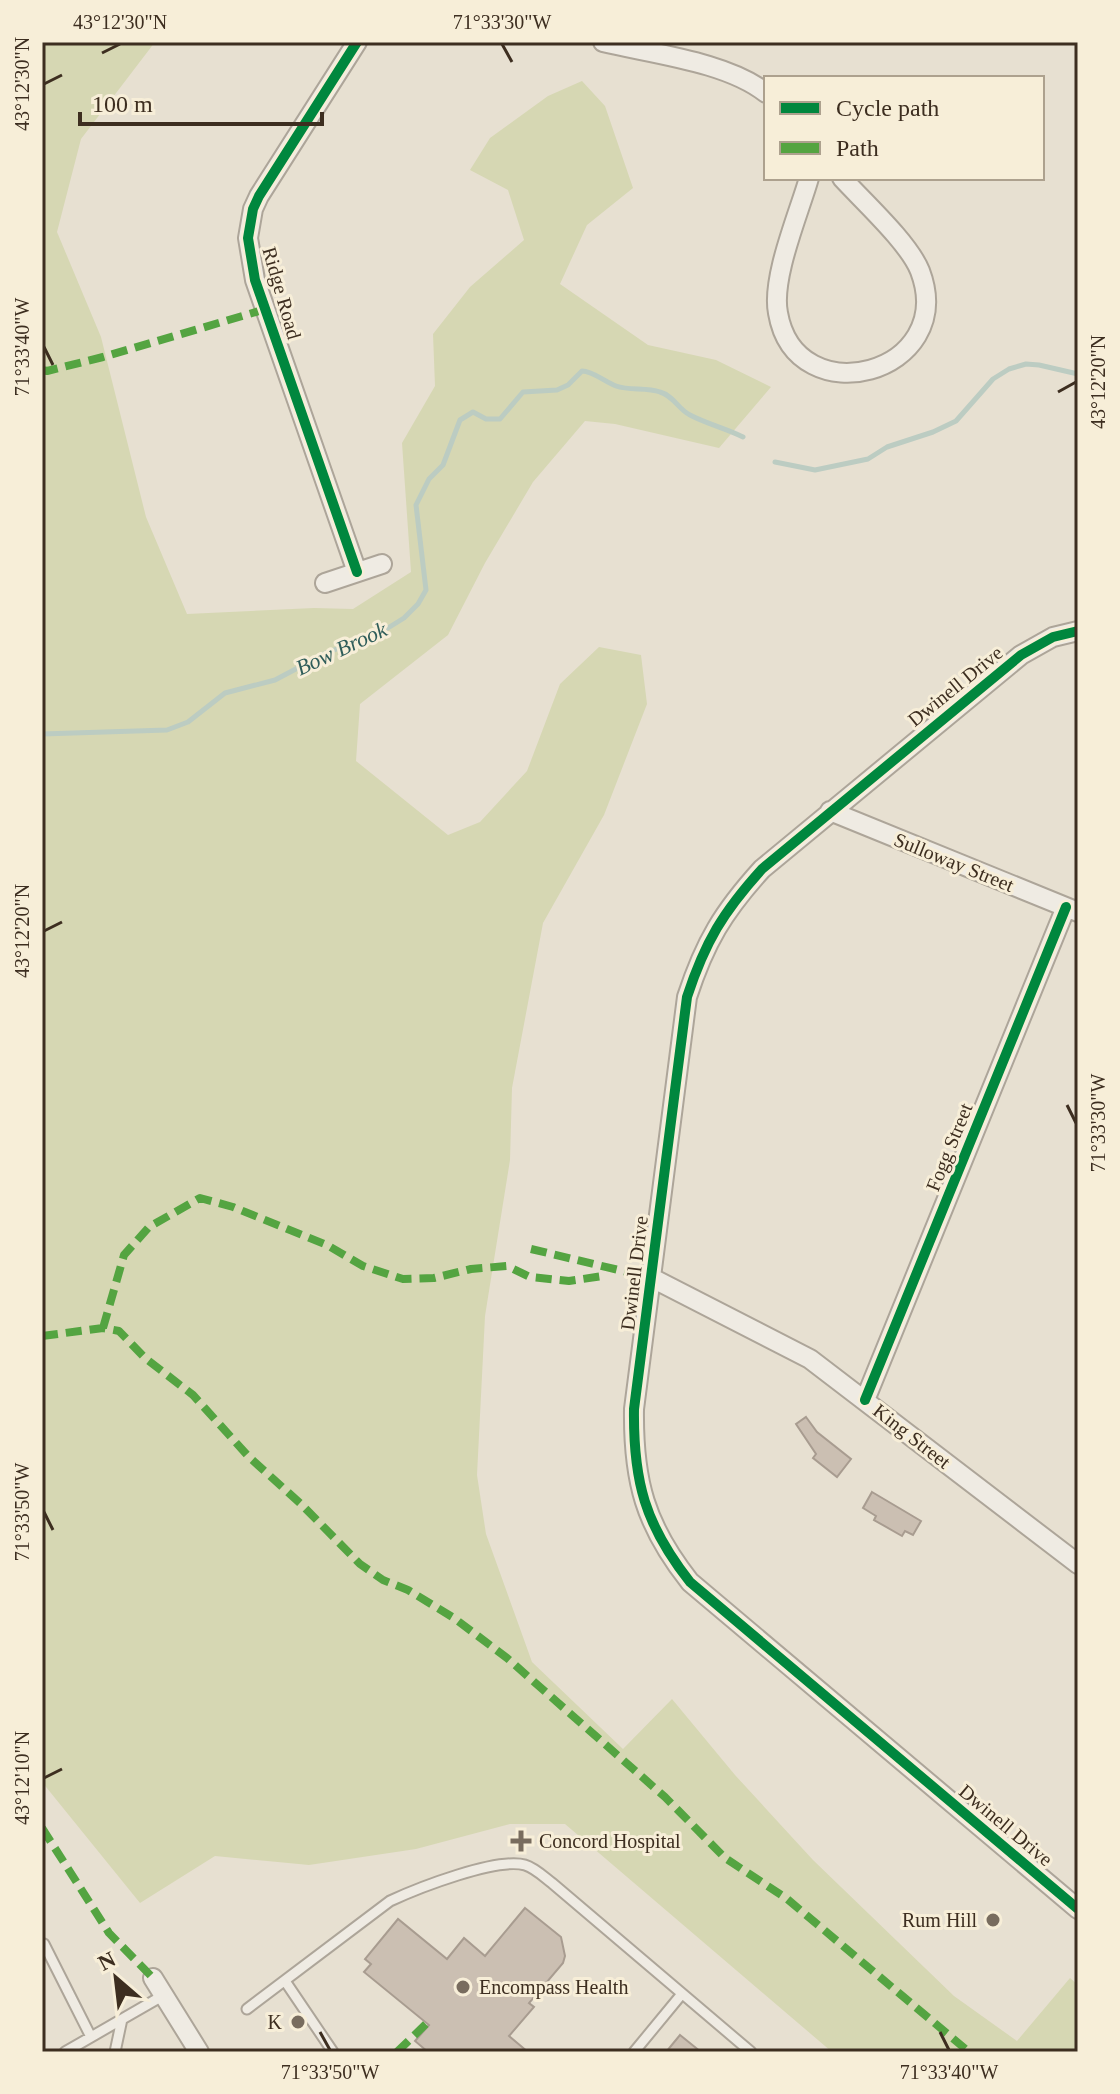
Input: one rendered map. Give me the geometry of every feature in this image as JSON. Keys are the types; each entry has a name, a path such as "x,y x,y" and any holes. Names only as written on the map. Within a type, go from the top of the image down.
{"street":[{"name":"Ridge Road","path":"357,42 265,183 253,209 248,238 255,280 357,572"},
{"path":"603,42 718,69 764,92"},
{"path":"808,180 779,279 776,297 778,315 783,332 806,360 831,371 857,374 891,362 905,351 916,337 926,303 919,268 909,253 844,180"},
{"path":"325,583 382,564"},
{"name":"Dwinell Drive","path":"1078,631 1053,637 1021,655 762,869 736,897 715,927 687,997 634,1409 634,1446 639,1483 667,1552 690,1582 1078,1909"},
{"name":"Sulloway Street","path":"830,811 1072,910"},
{"name":"Fogg Street","path":"865,1400 1072,910"},
{"name":"King Street","path":"652,1278 810,1359 1078,1564"},
{"path":"153,1978 199,2052"}],"lane":[{"path":"247,2009 390,1901 458,1876 514,1864 528,1865 751,2052"},
{"path":"44,1944 91,2037"},
{"path":"285,1981 333,2052"},
{"path":"65,2052 164,1995"},
{"path":"634,2052 681,1995"},
{"path":"115,2052 122,2019"}],"green space":[{"path":"42,42 155,42 81,139 57,232 101,337 146,517 187,614 353,609 411,572 402,443 435,386 433,334 470,287 524,240 508,190 470,170 490,138 548,96 582,81 605,106 633,188 587,225 560,284 648,345 716,360 771,387 719,448 615,424 585,421 533,482 485,563 448,635 360,704 356,761 448,835 480,822 527,771 560,684 599,647 641,655 647,704 604,815 543,923 512,1088 510,1160 485,1316 477,1475 486,1534 532,1662 623,1749 672,1699 735,1775 813,1860 954,1996 1017,2041 1070,1978 1078,1985 1078,2052 832,2052 565,1824 510,1824 416,1849 309,1865 215,1856 140,1903 42,1782"}],"building":[{"path":"806,1417 817,1432 851,1459 837,1477 813,1458 816,1454 796,1424"},
{"path":"872,1492 921,1521 913,1535 905,1531 902,1536 874,1520 876,1516 863,1508"},
{"name":"Encompass Health","path":"525,1908 561,1937 565,1956 563,1963 529,2003 534,2007 509,2036 528,2052 428,2052 415,2041 429,2025 364,1972 371,1964 365,1959 398,1919 447,1959 464,1938 485,1956"},
{"path":"680,2035 701,2052 666,2052"}],"waterway":[{"name":"Bow Brook","path":"775,462 815,470 868,459 887,447 956,421 993,379 1009,369 1026,364 1078,374"},
{"name":"Bow Brook","path":"42,734 167,730 188,722 225,693 275,680 328,652 375,636 404,618 426,590 416,505 429,479 443,465 460,420 473,412 486,419 500,419 523,392 557,390 568,385 582,371 621,387 665,394 690,415 743,437"}],"marked path":[{"path":"42,370 103,357 266,309"},
{"path":"103,1328 124,1255 149,1227 200,1198 233,1207 327,1245 363,1266 403,1279 434,1278 471,1269 507,1266 530,1277 569,1281 603,1276"},
{"path":"531,1249 652,1278"},
{"path":"42,1336 103,1328 119,1331 145,1358 193,1395 249,1457 360,1564 383,1580 408,1590 454,1618 507,1658 665,1797 725,1858 786,1898 969,2052"},
{"path":"42,1828 109,1933 153,1978"},
{"path":"397,2052 427,2023"}],"cycle path":[{"path":"357,42 259,196 253,209 248,238 255,280 357,572"},
{"path":"1078,631 1053,637 1021,655 762,869 736,899 717,928 687,997 634,1409 636,1458 645,1501 662,1541 690,1582 1078,1909"},
{"path":"865,1400 1066,907"}],"place":[{"name":"Concord Hospital","path":"521,1841"},
{"name":"Rum Hill","path":"993,1920"},
{"name":"Encompass Health","path":"463,1987"},
{"name":"K","path":"298,2022"}]}
